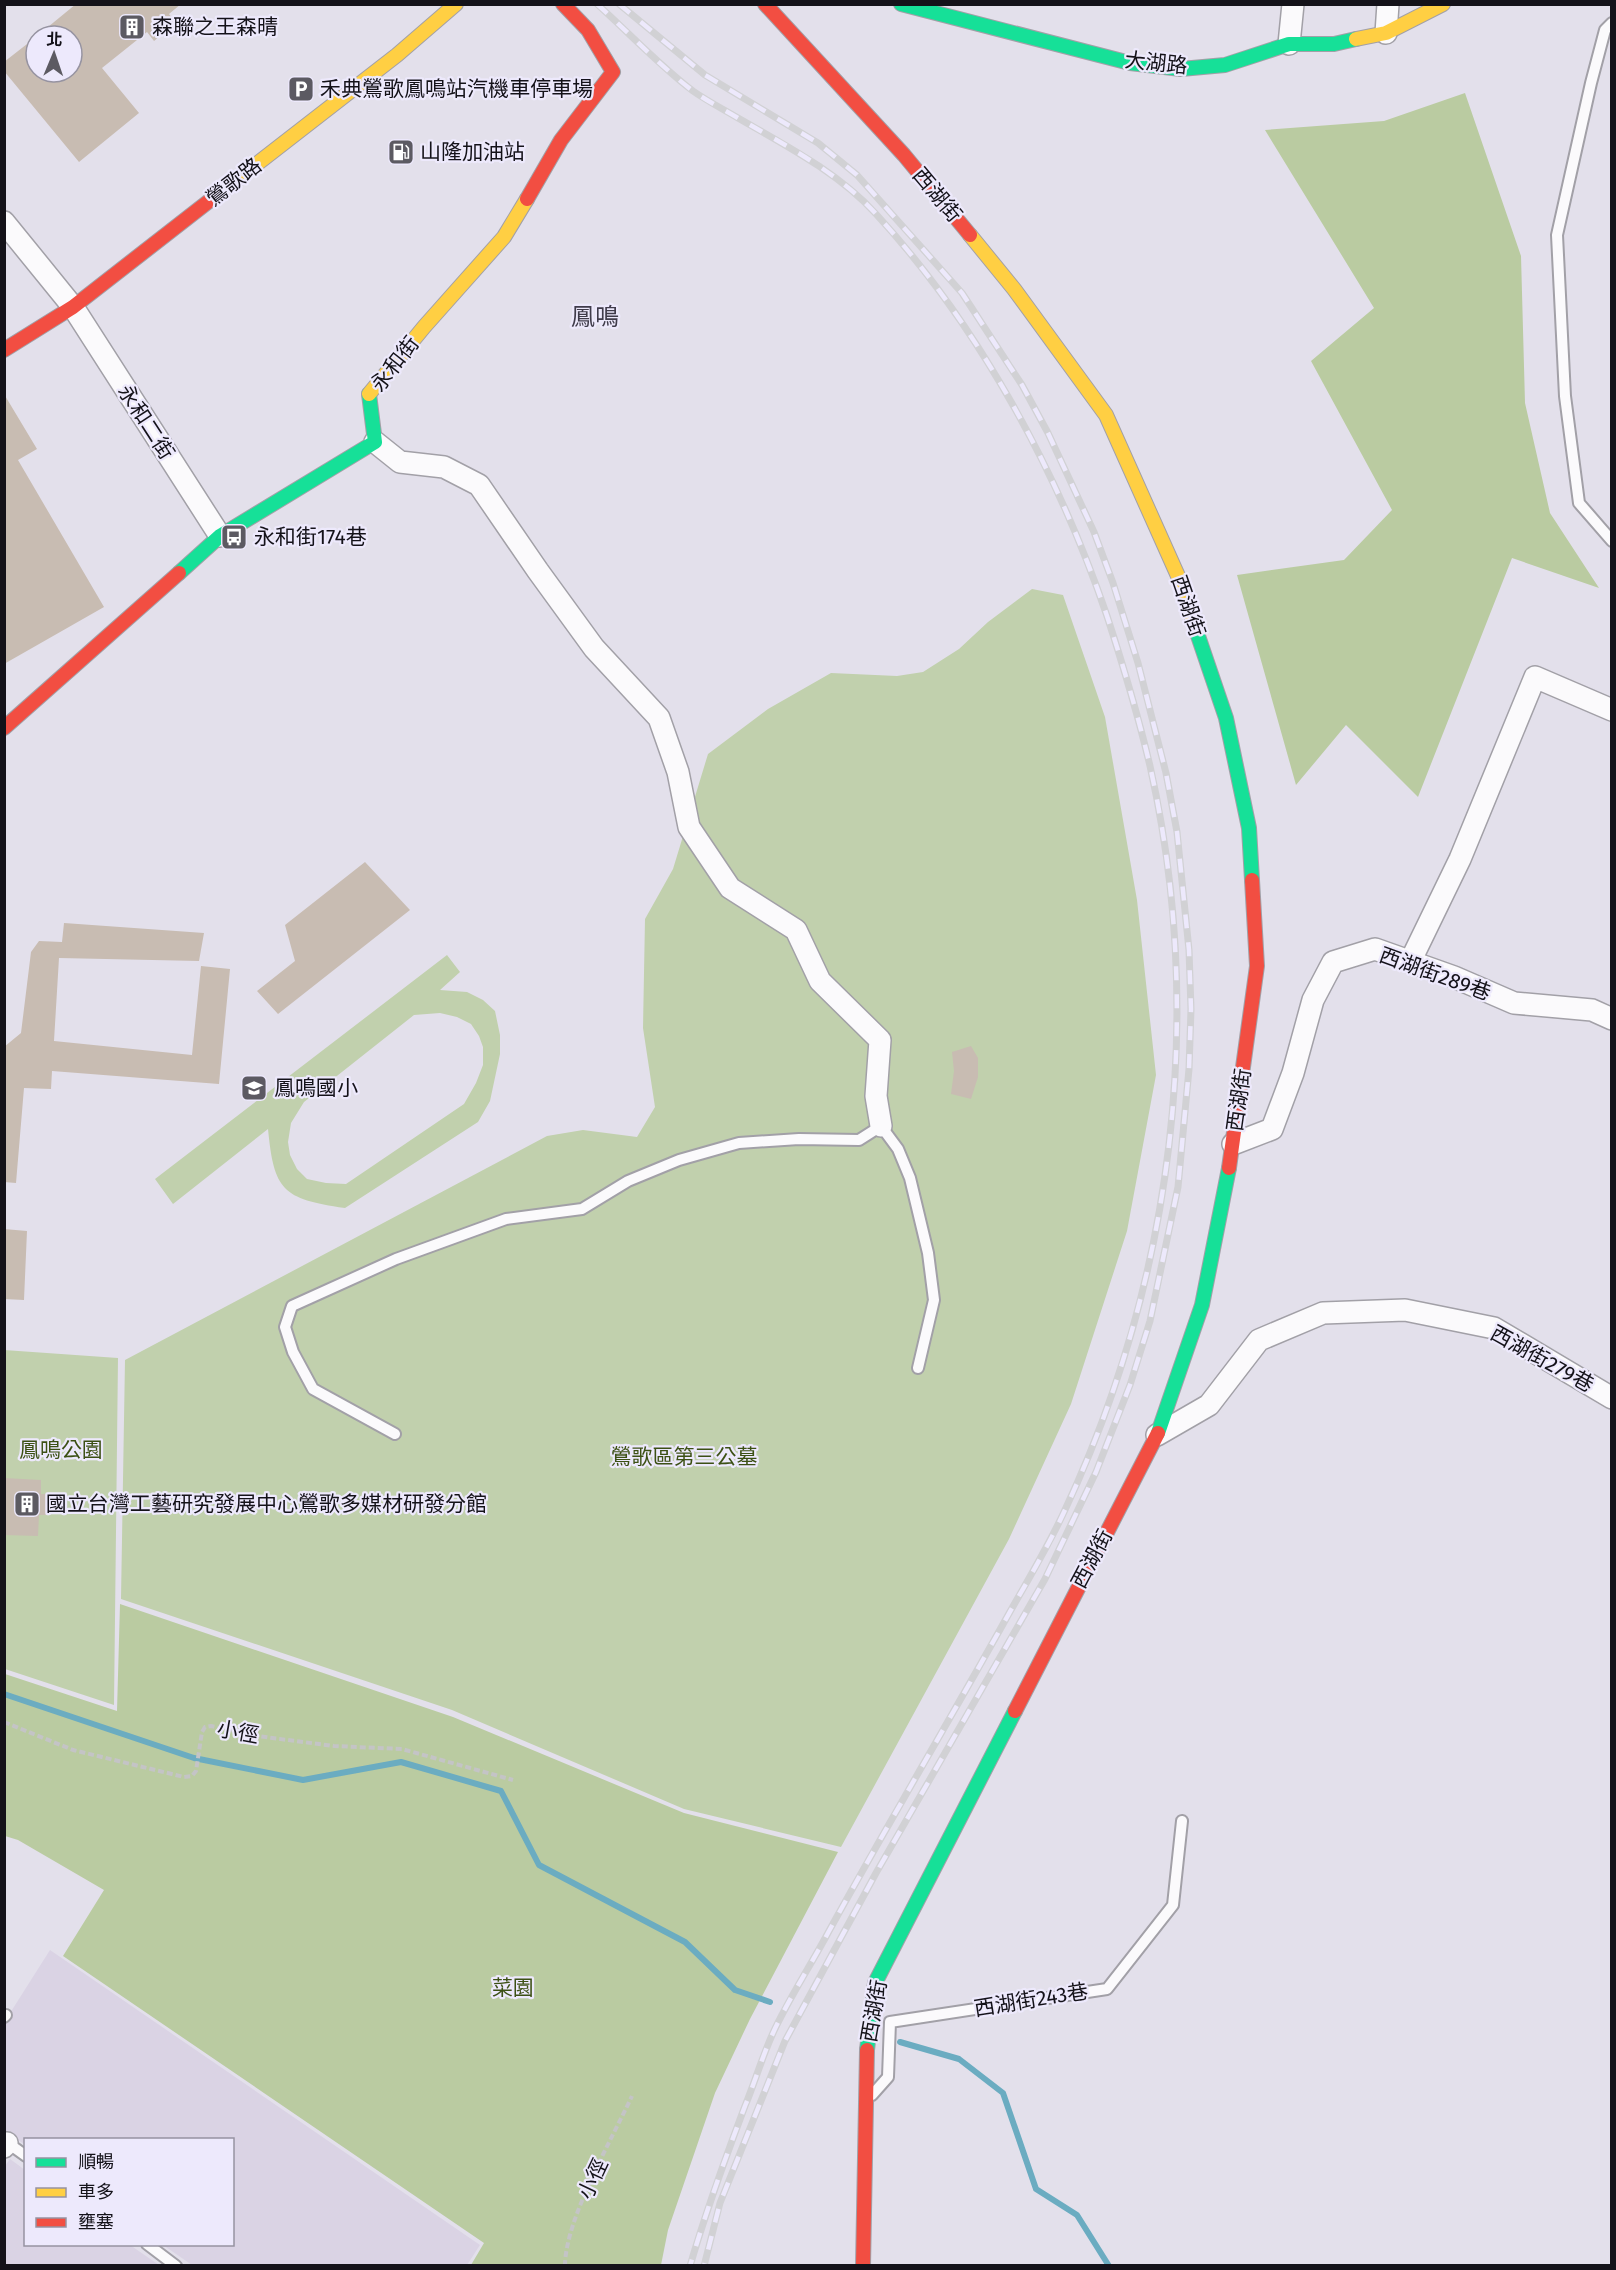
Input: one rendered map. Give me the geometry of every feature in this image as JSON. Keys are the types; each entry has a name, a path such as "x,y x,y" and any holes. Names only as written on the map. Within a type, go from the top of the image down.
{"street":[{"name":"鶯歌路","path":"4,350 73,307 397,55 456,4"},
{"name":"永和街","path":"375,442 369,393 504,237 561,140 613,72 588,30 563,4"},
{"name":"西湖街","path":"765,4 904,156 1014,289 1106,415 1178,576 1226,718 1249,828 1257,966 1228,1178 1202,1305 1157,1435 874,1983 866,2056 863,2265"},
{"name":"大湖路","path":"901,4 1130,63 1181,69 1225,65 1289,44 1334,44 1386,33 1443,4"},
{"path":"1289,44 1293,4"},
{"path":"1386,33 1388,4"},
{"name":"永和二街","path":"4,222 73,307 220,536"},
{"path":"4,729 220,536 375,442 400,462 444,467 479,485 594,648 659,718 678,772 689,827 730,888 796,930 820,981 880,1040 876,1096 881,1126"},
{"path":"1410,962 1460,859 1535,678 1611,710"},
{"name":"西湖街289巷","path":"1233,1144 1272,1129 1293,1073 1312,1000 1333,962 1375,949 1454,977 1514,1003 1592,1010 1611,1019"},
{"name":"西湖街279巷","path":"1157,1435 1209,1405 1259,1340 1323,1313 1405,1310 1494,1329 1611,1398"}],"lane":[{"path":"1611,23 1605,30 1591,83 1557,235 1565,396 1579,503 1611,541"},
{"path":"395,1434 314,1389 293,1352 285,1327 292,1306 396,1259 506,1219 582,1209 628,1181 679,1160 739,1143 799,1139 859,1140 881,1126 898,1149 910,1178 928,1253 934,1300 918,1368"},
{"name":"西湖街243巷","path":"865,2102 888,2077 890,2022 1107,1989 1173,1905 1182,1821"},
{"path":"5,2144 24,2155"},
{"path":"150,2246 176,2265"}],"path":[{"name":"小徑","path":"4,1722 74,1750 184,1777 192,1776 196,1771 202,1732 206,1727 211,1726 257,1736 334,1746 402,1749 513,1780"},
{"name":"小徑","path":"565,2265 568,2240 584,2198 632,2096"}],"shaded area":[{"path":"50,1950 480,2245 467,2265 192,2265 164,2246 234,2246 234,2138 24,2138 24,2144 5,2130 5,2021"},
{"path":"10,2159 24,2169 24,2246 131,2246 159,2265 5,2265 5,2166"}],"green space":[{"path":"1465,93 1521,256 1525,403 1550,513 1599,588 1512,558 1418,797 1346,725 1296,785 1237,575 1344,560 1392,510 1311,361 1374,308 1265,130 1384,121"},
{"name":"鶯歌區第三公墓","path":"1032,589 1063,595 1105,717 1137,900 1156,1075 1127,1231 1071,1404 1009,1539 841,1847 684,1809 452,1710 121,1599 125,1360 547,1136 583,1130 637,1137 655,1107 643,1028 645,919 673,869 708,754 768,709 831,673 897,676 923,672 959,649 988,622"},
{"path":"447,955 460,972 440,990 467,992 483,1000 495,1011 500,1035 500,1054 490,1101 478,1122 345,1208 307,1200 285,1188 274,1166 268,1129 173,1204 155,1179","holes":["440,1013 457,1017 471,1024 483,1047 483,1065 464,1104 346,1184 307,1179 297,1169 290,1155 288,1142 291,1123 304,1102 414,1015"]},
{"name":"鳳鳴公園","path":"4,1350 118,1358 114,1705 5,1669"},
{"name":"菜園","path":"120,1604 453,1717 684,1813 838,1852 750,2019 715,2093 668,2230 661,2265 471,2265 484,2243 63,1956 104,1890 18,1840 5,1836 5,1674 117,1711"}],"building":[{"path":"76,4 181,4 169,14 176,23 154,41 147,32 102,68 139,113 79,162 4,71 4,62 24,46 24,84 84,84 84,24 52,24"},
{"path":"4,394 37,449 18,460 104,607 4,664"},
{"path":"365,862 410,910 278,1014 257,991 295,961 285,925"},
{"path":"64,923 204,933 199,961 59,958 54,1041 192,1055 201,966 230,969 219,1084 52,1071 51,1089 24,1088 16,1183 4,1182 4,1047 21,1033 31,952 39,941 62,942"},
{"path":"971,1046 978,1058 978,1077 971,1099 951,1094 954,1071 952,1052"},
{"path":"4,1229 27,1231 24,1300 4,1299"},
{"name":"國立台灣工藝研究發展中心鶯歌多媒材研發分館","path":"4,1478 41,1480 41,1494 49,1494 49,1515 39,1515 38,1536 4,1535"}],"waterway":[{"path":"4,1694 194,1758 303,1780 401,1762 501,1791 539,1865 685,1942 735,1990 770,2002"},
{"path":"900,2042 959,2059 1003,2093 1036,2189 1077,2215 1109,2266"}],"railway":[{"path":"597,4 656,60 693,91 811,161 861,199 913,258 949,304 981,352 1012,403 1065,508 1113,634 1150,766 1167,860 1176,955 1176,1051 1169,1146 1154,1240 1131,1333 1101,1424 1064,1512 1042,1555 779,2020 765,2051 723,2165 690,2266"},
{"path":"619,4 705,75 818,143 857,175 962,293 1022,385 1048,433 1094,532 1138,663 1166,773 1177,832 1189,950 1191,1009 1189,1069 1178,1187 1150,1321 1130,1385 1096,1472 1045,1579 876,1873 785,2041 720,2203 704,2266"}],"traffic: fast":[{"path":"901,4 1130,63 1181,69 1225,65 1289,44 1334,44 1356,39"},
{"path":"179,573 220,536 375,442 369,394"},
{"path":"1194,624 1226,718 1249,828 1252,880"},
{"path":"1158,1433 1202,1305 1229,1168"},
{"path":"867,2050 875,1983 1015,1711"}],"traffic: slow":[{"path":"213,198 397,55 456,4"},
{"path":"1356,39 1386,33 1443,4"},
{"path":"369,394 424,327 504,237 527,199"},
{"path":"970,235 1014,289 1106,415 1178,576 1194,624"}],"traffic: jam":[{"path":"527,199 561,140 613,72 588,30 563,4"},
{"path":"765,4 904,155 970,235"},
{"path":"4,350 73,307 213,198"},
{"path":"4,728 179,573"},
{"path":"1229,1168 1257,966 1252,880"},
{"path":"1015,1711 1158,1433"},
{"path":"863,2266 867,2050"}],"place":[{"name":"森聯之王森晴","path":"132,27"},
{"name":"禾典鶯歌鳳鳴站汽機車停車場","path":"301,89"},
{"name":"山隆加油站","path":"401,152"},
{"name":"永和街174巷","path":"234,537"},
{"name":"鳳鳴國小","path":"254,1088"},
{"name":"國立台灣工藝研究發展中心鶯歌多媒材研發分館","path":"27,1504"}],"district":[{"name":"鳳鳴","path":"595,317"}]}
